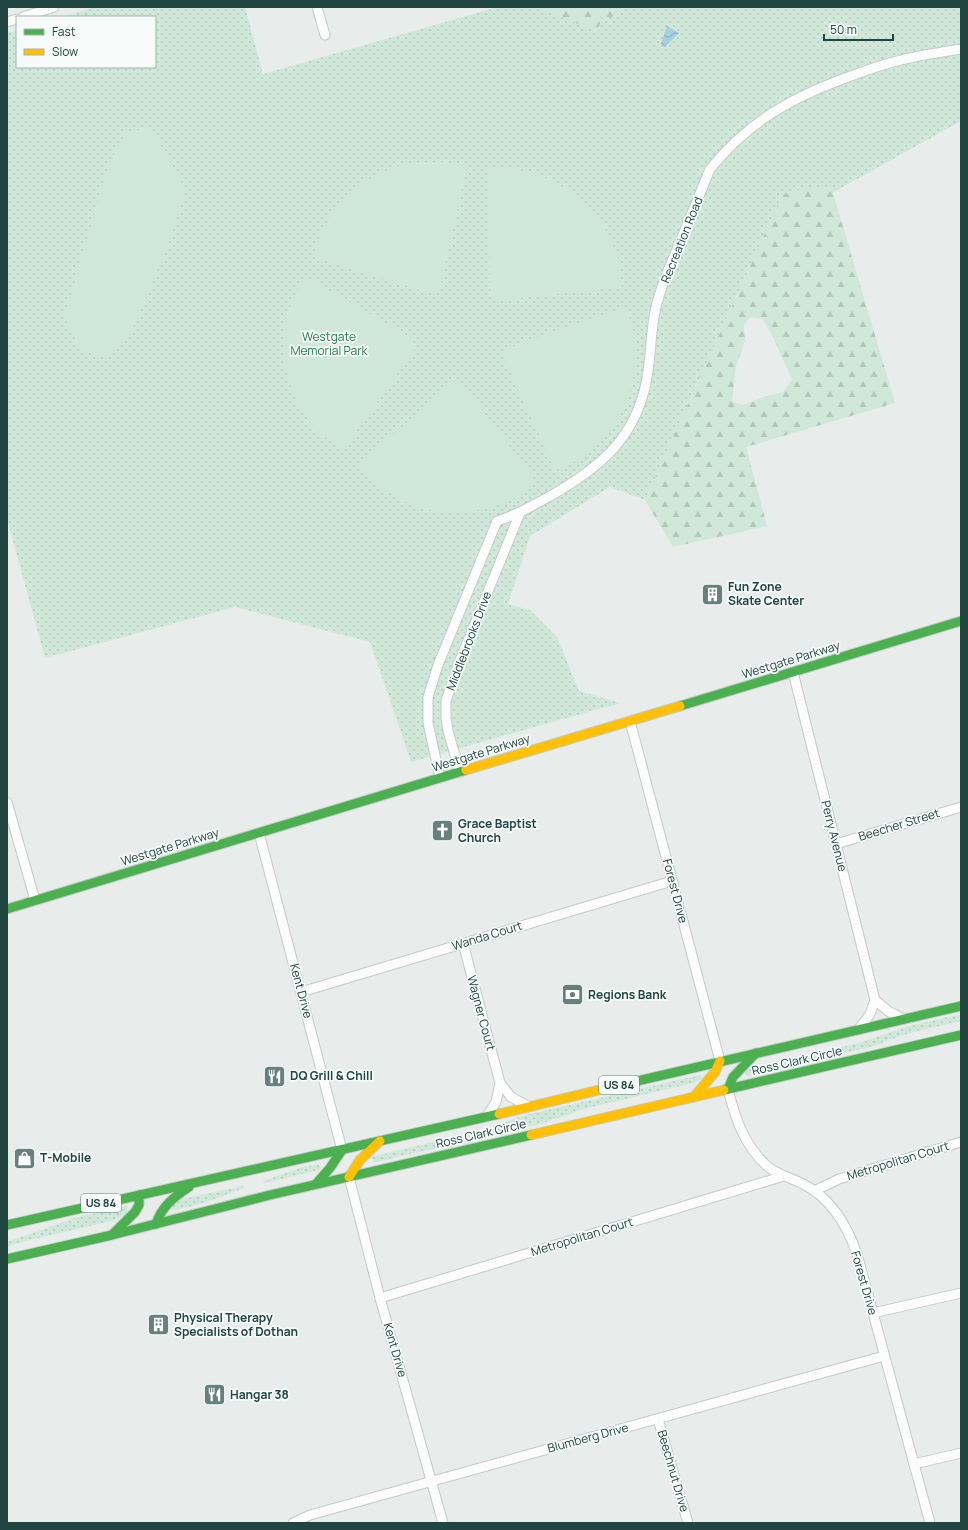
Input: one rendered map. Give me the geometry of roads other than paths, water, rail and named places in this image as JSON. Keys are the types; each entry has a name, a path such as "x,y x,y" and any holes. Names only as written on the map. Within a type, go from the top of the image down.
{"main road":[{"name":"Westgate Parkway","path":"7,909 961,621"},
{"name":"Ross Clark Circle","path":"7,1225 342,1150 903,1018 961,1006"},
{"name":"Ross Clark Circle","path":"7,1259 112,1235 316,1184 961,1035"},
{"path":"728,1089 733,1077 758,1052"},
{"path":"694,1097 715,1072 720,1061"},
{"path":"349,1177 360,1160 381,1140"},
{"path":"316,1184 334,1163 342,1150"},
{"path":"156,1224 158,1214 164,1205 195,1182"},
{"path":"112,1235 135,1212 139,1206 139,1195"}],"street":[{"path":"26,16 54,7"},
{"path":"317,7 325,35"},
{"name":"Recreation Road","path":"497,520 520,513 588,472 619,442 632,422 644,394 654,319 660,295 710,169 719,158 752,127 779,108 800,97 866,70 900,60 961,49"},
{"name":"Middlebrooks Drive","path":"460,772 448,731 446,700 458,665 520,513"},
{"name":"Middlebrooks Drive","path":"440,778 428,723 428,697 438,665 497,520"},
{"name":"Perry Avenue","path":"793,672 875,1000"},
{"name":"Forest Drive","path":"630,721 720,1061"},
{"path":"7,802 35,900"},
{"name":"Beecher Street","path":"836,844 961,806"},
{"name":"Kent Drive","path":"259,833 342,1150"},
{"name":"Wanda Court","path":"301,992 672,881"},
{"name":"Wagner Court","path":"463,943 500,1083 511,1097 528,1106"},
{"path":"859,1029 870,1014 875,1000 888,1011 903,1018"},
{"name":"Wagner Court","path":"487,1116 496,1102 500,1083"},
{"name":"Forest Drive","path":"728,1089 733,1112 746,1140 761,1160 784,1176 814,1190 834,1209 844,1223 851,1237 857,1254 930,1523"},
{"name":"Metropolitan Court","path":"814,1190 839,1179 961,1142"},
{"name":"Metropolitan Court","path":"380,1298 784,1176"},
{"name":"Kent Drive","path":"349,1177 380,1298 443,1523"},
{"path":"873,1313 961,1293"},
{"name":"Blumberg Drive","path":"293,1523 310,1515 884,1356"},
{"name":"Beechnut Drive","path":"658,1419 688,1523"},
{"path":"914,1464 961,1453"}],"water":[{"path":"667,26 679,33 665,47 661,44"}],"place":[{"name":"Fun Zone Skate Center","path":"713,594"},
{"name":"Grace Baptist Church","path":"443,831"},
{"name":"Regions Bank","path":"572,995"},
{"name":"DQ Grill & Chill","path":"275,1076"},
{"name":"T-Mobile","path":"24,1158"},
{"name":"Physical Therapy Specialists of Dothan","path":"158,1325"},
{"name":"Hangar 38","path":"214,1395"}],"park label":[{"name":"Westgate Memorial Park","path":"329,344"}]}
